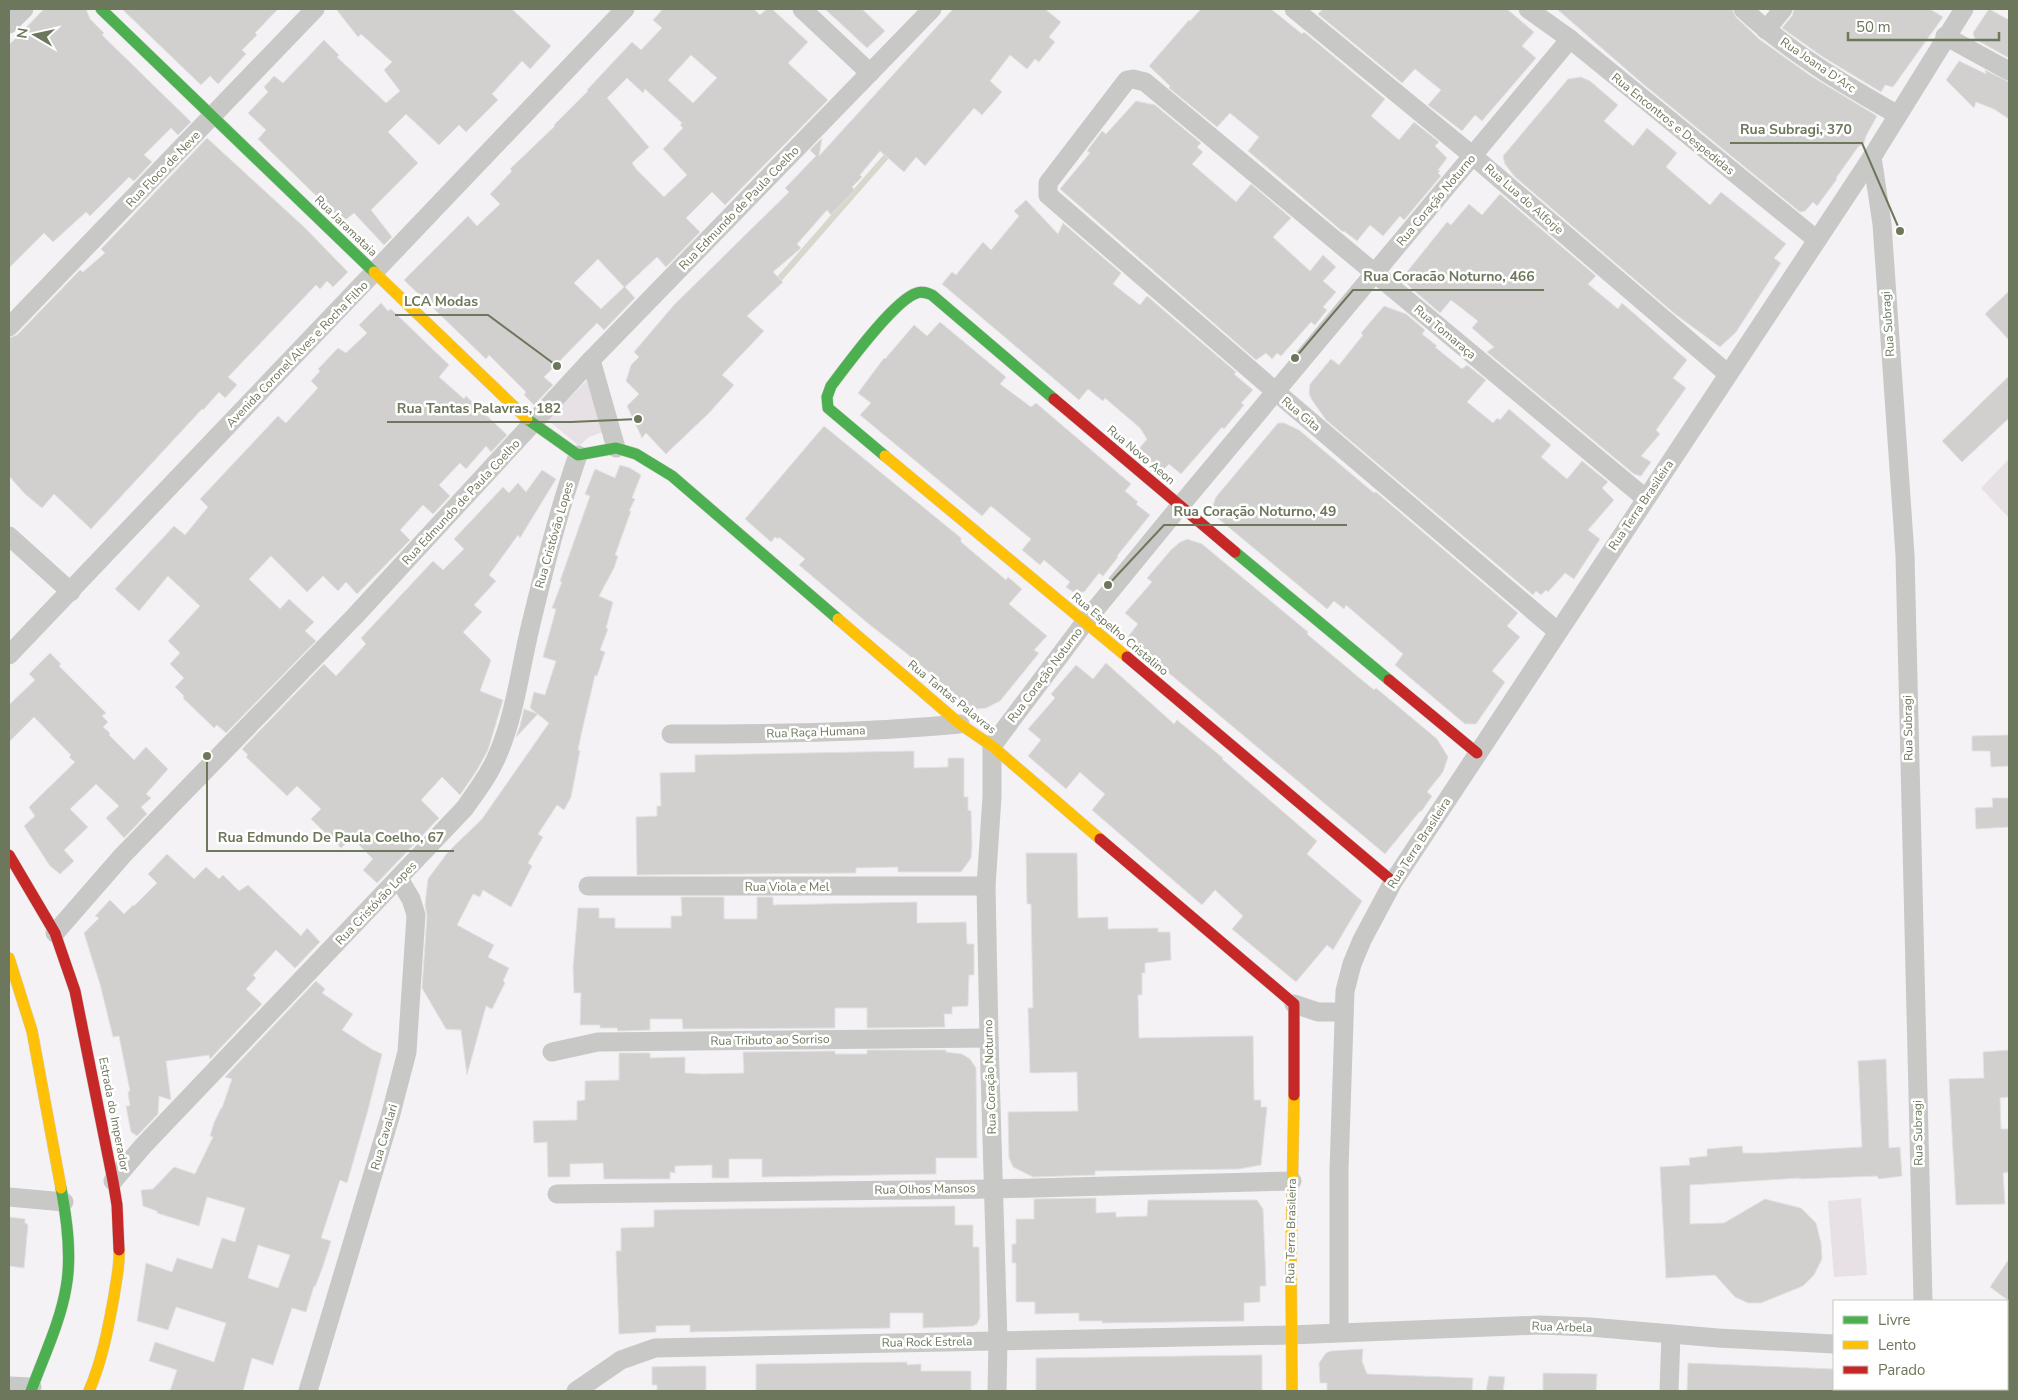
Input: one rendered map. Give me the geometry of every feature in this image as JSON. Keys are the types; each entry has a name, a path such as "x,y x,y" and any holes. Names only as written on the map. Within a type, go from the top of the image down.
{"street":[{"path":"9,24 24,9"},
{"name":"Rua Jaramataia","path":"101,9 532,424 578,456"},
{"name":"Rua Floco de Neve","path":"9,327 315,9"},
{"name":"Avenida Coronel Alves e Rocha Filho","path":"9,655 625,9"},
{"path":"802,9 870,73"},
{"name":"Rua Edmundo de Paula Coelho","path":"55,934 122,854 355,616 591,360 932,9"},
{"name":"Rua Lua do Alforje","path":"1294,9 1473,156 1728,374"},
{"name":"Rua Encontros e Despedidas","path":"1528,9 1570,39 1817,240"},
{"name":"Rua Joana D'Arc","path":"1743,9 1766,30 1829,75 1898,115"},
{"path":"1766,30 1783,9"},
{"name":"Rua Terra Brasileira","path":"1339,1332 1339,1170 1344,1012 1346,985 1362,940 1393,882 1557,631 1872,157 1945,36 1964,9"},
{"path":"1945,36 2009,70"},
{"name":"Rua Coração Noturno","path":"997,1391 998,1340 986,886 992,797 992,746 1085,622 1570,39"},
{"name":"Rua Tomaraça","path":"1048,194 1048,183 1127,80 1141,80 1150,85 1374,274 1645,498"},
{"name":"Rua Subragi","path":"1872,157 1882,224 1905,555 1923,1300"},
{"name":"Rua Gita","path":"1048,194 1275,392 1557,631"},
{"name":"Rua Novo Aeon","path":"828,408 826,401 831,386 887,318 915,294 927,292 939,300 1180,506 1477,753"},
{"path":"578,456 616,448 591,360"},
{"name":"Rua Espelho Cristalino","path":"828,408 1393,882"},
{"name":"Rua Tantas Palavras","path":"616,448 636,454 672,476 960,724 992,746 1294,1004"},
{"name":"Rua Cristóvão Lopes","path":"113,1181 143,1146 464,809 484,781 498,754 509,722 544,566 562,499 578,456"},
{"path":"9,536 71,592"},
{"name":"Rua Raça Humana","path":"671,734 788,734 906,729 960,724"},
{"name":"Estrada do Imperador","path":"9,855 55,934 75,992 117,1205 120,1261 98,1370 89,1391"},
{"name":"Rua Cavalari","path":"308,1391 390,1117 407,1052 416,915 411,899 399,879"},
{"name":"Rua Viola e Mel","path":"588,886 986,886"},
{"path":"9,958 32,1031 64,1202 70,1263 66,1289 32,1389 9,1386"},
{"path":"1294,1004 1318,1012 1344,1012"},
{"name":"Rua Terra Brasileira","path":"1292,1391 1290,1335 1296,1041 1294,1004"},
{"name":"Rua Tributo ao Sorriso","path":"552,1052 598,1042 989,1038"},
{"name":"Rua Olhos Mansos","path":"557,1194 994,1189 1292,1181"},
{"path":"9,1197 64,1202"},
{"name":"Rua Arbela","path":"1290,1335 1540,1325 1833,1344"},
{"path":"1669,1391 1671,1334"},
{"name":"Rua Rock Estrela","path":"576,1391 621,1360 655,1348 1290,1335"}],"shaded area":[{"path":"587,380 603,432 589,437 579,446 548,420"},
{"path":"2009,459 2009,518 1981,488"},
{"path":"1861,1198 1867,1275 1834,1277 1828,1201"}],"building":[{"path":"44,9 86,9 90,19 104,33 102,35 191,122 178,135 171,128 144,155 152,162 134,181 129,177 90,216 86,212 53,242 44,233 9,268 9,45"},
{"path":"122,9 278,9 242,50 246,54 218,84 210,76 201,85"},
{"path":"336,9 512,9 551,46 530,69 522,61 492,94 498,100 466,132 459,125 439,145 406,114 388,132 418,163 371,210 392,237 384,245 354,213 343,222 258,139 266,130 248,113 268,92 264,87 274,76 283,83 324,40 339,55 337,57 386,103 400,91 384,70 392,62 361,34 358,37"},
{"path":"663,9 754,9 760,15 767,9 772,9 808,42 788,63 828,100 725,205 712,192 686,218 700,232 666,267 657,257 625,287 635,298 604,330 597,323 544,377 553,385 534,405 524,395 526,392 489,355 486,359 404,280 468,216 477,226 500,204 490,194 512,171 510,169 555,126 632,42 641,50 662,28 653,20","holes":["691,55 717,78 693,103 668,80","627,78 643,93 645,89 682,123 680,125 683,128 663,149 687,175 664,197 632,163 649,147 607,98","598,259 624,287 601,309 574,283"]},
{"path":"825,9 862,9 885,31 867,48"},
{"path":"953,9 1045,9 1061,22 1049,37 1055,42 1039,62 1035,59 1027,69 1010,55 990,81 1002,92 982,115 974,108 925,166 916,157 904,172 880,151 860,175 862,177 852,187 855,190 831,215 827,210 797,244 801,248 773,272 783,282 747,316 764,331 722,375 734,385 709,413 666,454 646,433 642,438 627,406 639,394 626,381 631,365 639,357 634,352 674,305 789,192 785,188 816,156 810,150 822,138 819,156"},
{"path":"1201,9 1271,9 1302,34 1304,32 1385,99 1371,116 1399,140 1414,122 1439,142 1435,146 1447,158 1438,170 1441,176 1404,220 1400,216 1383,236 1370,225 1357,241 1343,232 1248,151 1259,137 1230,113 1217,127 1169,88 1170,86 1149,66"},
{"path":"1323,9 1507,9 1534,32 1522,46 1536,58 1482,121 1475,115 1462,131 1428,105 1441,90 1415,69 1402,83 1318,14"},
{"path":"1557,9 1732,9 1736,17 1759,39 1811,76 1877,116 1864,143 1858,147 1817,206 1813,202 1805,211 1800,212 1643,84"},
{"path":"1794,9 1930,9 1943,17 1893,87 1885,85 1881,92 1823,57 1782,28 1792,16"},
{"path":"1989,9 2009,20 2009,58 1975,39 1973,33"},
{"path":"1959,61 1986,74 1985,70 2009,82 2009,119 1994,109 1976,102 1974,108 1946,80"},
{"path":"1581,77 1590,81 1618,105 1604,121 1633,146 1647,128 1677,153 1666,167 1710,205 1721,192 1786,244 1774,258 1781,263 1736,332 1720,347 1675,314 1515,177 1505,164 1503,156 1568,79"},
{"path":"1136,101 1155,105 1201,143 1197,147 1203,152 1192,164 1236,202 1251,184 1291,218 1273,237 1310,271 1323,255 1336,267 1323,281 1336,292 1323,307 1327,310 1315,325 1311,322 1281,356 1277,353 1272,359 1266,353 1256,360 1060,189 1090,153 1087,151 1102,131 1106,134"},
{"path":"207,138 304,227 348,272 333,287 327,281 320,289 316,285 228,377 237,385 225,398 219,392 91,529 54,494 42,508 25,494 9,476 9,338 17,335 80,270 83,272 105,253 101,249"},
{"path":"1500,194 1596,276 1588,284 1618,309 1622,303 1687,360 1673,378 1686,388 1656,430 1660,434 1641,456 1651,462 1641,476 1634,474 1487,352 1494,347 1472,328 1478,321 1451,300 1440,313 1402,278 1447,222 1451,225 1469,204 1482,215"},
{"path":"1026,200 1058,234 1063,223 1121,273 1113,284 1140,305 1147,296 1236,372 1234,374 1253,390 1241,403 1244,405 1224,429 1222,427 1181,474 1169,464 1162,471 1138,450 1147,439 1140,428 1105,398 1103,401 1088,389 1079,400 942,284 952,272 956,275 983,242 991,250 1019,216 1014,211"},
{"path":"2009,291 2009,340 1985,314"},
{"path":"381,303 388,311 391,309 449,365 439,377 464,399 466,396 507,435 491,452 486,446 466,469 460,463 439,485 450,496 433,514 423,505 400,530 410,540 357,594 346,582 338,591 323,576 307,592 271,556 249,579 280,609 289,599 314,622 305,631 316,641 226,733 217,725 214,728 183,698 184,696 175,687 184,678 170,664 180,653 168,641 200,606 168,576 139,611 115,589 174,526 185,535 208,507 200,499 278,416 286,423 318,388 311,381 320,371 318,369 338,348 346,353 367,333 359,325"},
{"path":"1384,306 1406,314 1425,330 1422,334 1437,346 1435,347 1462,369 1467,365 1486,380 1467,402 1493,423 1497,418 1500,420 1509,409 1551,445 1541,457 1567,479 1582,461 1608,482 1602,488 1614,500 1588,530 1600,539 1574,579 1565,573 1548,592 1546,590 1541,595 1536,591 1533,595 1326,420 1312,400 1309,394 1310,384 1331,359 1339,365 1363,335 1361,333"},
{"path":"940,322 1006,377 1000,384 1031,407 1036,403 1131,484 1125,491 1138,502 1136,504 1150,515 1103,576 1099,573 1084,592 1073,592 1066,587 1070,582 1044,560 1040,565 1022,550 1031,539 991,506 982,516 860,415 871,403 858,393 884,358 914,325 927,336"},
{"path":"2009,376 2009,418 1962,462 1942,441"},
{"path":"1278,423 1284,423 1299,430 1374,493 1376,492 1518,613 1507,626 1520,637 1492,671 1505,682 1476,724 1465,724 1395,665 1403,654 1346,605 1344,609 1334,601 1327,609 1214,515 1212,508 1216,497"},
{"path":"824,426 961,538 961,542 1006,580 1008,577 1022,589 1009,604 1047,636 1034,650 1039,653 1000,701 986,708 975,709 961,703 953,696 955,694 799,565 805,559 779,537 778,539 775,537 771,542 745,519"},
{"path":"620,465 630,468 641,475 632,498 635,499 629,511 631,511 615,555 618,556 614,568 599,596 613,602 606,628 608,629 600,650 605,652 597,676 595,675 581,735 578,750 580,751 571,797 564,810 557,805 538,834 543,837 528,863 532,866 511,907 483,890 480,897 473,894 457,925 494,945 488,957 509,968 503,981 505,983 492,1009 486,1006 467,1075 461,1030 446,1029 422,988 427,916 425,905 428,879 448,852 482,819 549,723 530,708 534,692 545,695 556,661 543,657 556,609 552,608 590,496 585,494 595,469 615,478"},
{"path":"542,470 556,479 520,538 518,535 489,575 496,581 474,605 482,612 463,632 491,660 480,691 503,700 488,750 460,795 442,777 421,800 439,818 377,883 363,870 373,859 352,838 341,848 311,819 321,809 297,786 287,796 246,757 248,755 242,749 324,664 336,676 366,644 361,638 433,561 443,570 464,549 454,539 503,487 509,493 518,483 526,492"},
{"path":"1187,539 1202,544 1308,632 1307,634 1357,676 1374,690 1376,688 1437,739 1448,757 1443,772 1427,792 1432,796 1421,812 1385,854 1127,638 1138,624 1125,613 1152,582 1147,578 1171,550"},
{"path":"50,653 61,664 59,666 106,713 102,716 108,722 103,727 134,760 146,747 168,769 146,794 151,798 141,807 147,814 124,838 106,818 119,806 96,784 70,809 88,827 64,850 74,861 60,874 50,866 24,826 35,816 29,807 75,762 69,757 71,755 34,717 9,742 9,705 35,680 29,674"},
{"path":"1106,663 1174,724 1177,720 1223,758 1317,841 1307,854 1362,901 1333,950 1327,945 1296,982 1232,929 1243,916 1215,890 1202,905 1092,810 1105,794 1080,772 1066,789 1028,756 1041,740 1028,729 1055,698 1051,694 1076,665 1093,679"},
{"path":"524,709 538,714 516,737 520,726"},
{"path":"2009,735 2009,766 1991,767 1990,751 1972,751 1972,736"},
{"path":"914,751 914,768 948,767 948,758 964,758 964,797 968,797 968,810 971,811 972,846 971,858 961,872 898,872 898,867 856,868 856,873 637,875 636,817 657,816 657,806 661,806 660,773 695,772 695,755"},
{"path":"1992,798 2009,798 2009,827 1976,829 1975,808 1993,807"},
{"path":"1026,853 1077,853 1078,918 1108,917 1108,929 1158,928 1158,932 1170,932 1171,960 1145,963 1145,973 1142,973 1142,995 1138,995 1139,1038 1253,1036 1254,1100 1261,1100 1261,1107 1267,1107 1261,1165 1239,1169 1095,1171 1095,1175 1033,1177 1013,1167 1009,1158 1008,1112 1078,1111 1077,1072 1030,1073 1028,1008 1033,1008 1031,904 1027,904"},
{"path":"167,854 194,879 206,867 219,879 223,875 239,891 248,885 301,936 307,928 320,942 295,968 276,950 253,975 256,978 246,989 262,1004 210,1059 209,1055 166,1061 171,1100 159,1096 158,1114 137,1136 131,1132 126,1106 130,1106 128,1092 130,1091 119,1036 113,1037 100,984 84,933 99,918 95,916 110,900 124,914 134,906 157,883 148,874"},
{"path":"681,897 724,897 724,919 757,919 757,897 773,897 773,905 917,902 917,923 966,922 967,944 974,944 974,975 969,975 968,1006 952,1007 952,1014 944,1014 945,1027 867,1028 867,1008 835,1008 835,1028 683,1029 682,1019 650,1019 650,1030 618,1031 617,1028 600,1028 600,1025 580,1025 581,993 574,993 573,968 578,908 599,908 599,918 615,918 615,928 671,928 671,916 682,916"},
{"path":"316,981 325,989 322,993 353,1014 342,1030 382,1054 347,1183 340,1180 321,1238 331,1241 322,1269 314,1286 306,1312 292,1308 273,1365 252,1358 243,1391 170,1391 177,1370 149,1361 155,1342 214,1362 226,1323 176,1307 168,1330 137,1321 146,1263 172,1272 177,1258 212,1269 222,1238 235,1242 245,1208 207,1197 199,1226 157,1213 157,1211 143,1206 141,1190 153,1189 174,1167 195,1174 213,1137 210,1136 214,1123 222,1108 232,1079 225,1077","holes":["258,1245 290,1255 278,1288 248,1278"]},
{"path":"867,1050 946,1050 946,1052 962,1054 970,1059 976,1068 977,1158 936,1158 936,1174 762,1177 762,1159 729,1159 729,1178 712,1178 712,1165 675,1166 675,1173 670,1172 670,1179 604,1179 603,1163 570,1164 570,1177 548,1177 547,1142 534,1143 533,1121 577,1120 577,1101 585,1100 585,1081 619,1080 619,1053 650,1053 650,1058 685,1057 685,1073 703,1074 744,1073 743,1052 835,1051 835,1054 867,1054"},
{"path":"2009,1050 2009,1097 2000,1098 2001,1129 2009,1129 2009,1172 2003,1173 2005,1204 1956,1205 1949,1079 1984,1078 1983,1052"},
{"path":"1886,1059 1889,1148 1900,1147 1902,1176 1879,1179 1877,1176 1799,1179 1801,1178 1690,1185 1690,1224 1724,1223 1765,1199 1801,1208 1816,1223 1821,1243 1822,1259 1814,1275 1803,1286 1761,1303 1748,1303 1735,1297 1715,1275 1666,1278 1660,1167 1690,1165 1689,1158 1707,1156 1707,1149 1742,1146 1743,1153 1763,1153 1862,1147 1858,1061"},
{"path":"1096,1198 1096,1213 1116,1212 1116,1217 1147,1216 1148,1200 1257,1200 1263,1209 1266,1286 1260,1286 1260,1302 1244,1303 1244,1321 1102,1323 1102,1321 1079,1321 1079,1313 1035,1314 1035,1302 1016,1302 1016,1263 1012,1263 1012,1244 1016,1244 1016,1219 1034,1219 1034,1199"},
{"path":"955,1206 955,1225 973,1225 973,1247 979,1247 980,1317 977,1324 973,1326 923,1328 923,1313 890,1313 890,1328 690,1332 690,1325 656,1326 656,1332 619,1334 616,1251 621,1251 621,1228 654,1227 654,1210"},
{"path":"9,1217 25,1219 25,1223 28,1225 24,1268 9,1266"},
{"path":"2009,1259 2009,1301 1990,1287"},
{"path":"1363,1349 1362,1361 1367,1374 1473,1378 1472,1391 1327,1391 1327,1383 1320,1383 1319,1363 1326,1353"},
{"path":"1262,1355 1262,1391 1036,1391 1036,1358"},
{"path":"907,1362 907,1365 921,1364 921,1371 971,1371 971,1391 756,1391 756,1364"},
{"path":"1688,1363 1833,1369 1834,1391 1687,1391"},
{"path":"706,1366 706,1391 657,1391 657,1385 652,1385 652,1367"},
{"path":"1543,1373 1597,1374 1596,1391 1543,1391"},
{"path":"1489,1376 1505,1377 1503,1391 1486,1391"}],"waterway":[{"path":"774,285 891,151"}],"traffic: fast":[{"path":"101,9 374,272"},
{"path":"885,456 828,408 827,397 831,386 871,334 907,298 917,293 923,292 932,295 1054,399"},
{"path":"527,419 578,455 616,448 636,454 672,476 838,619"},
{"path":"1235,552 1389,680"},
{"path":"31,1391 55,1327 68,1276 68,1238 61,1188"}],"traffic: slow":[{"path":"374,272 527,419"},
{"path":"885,456 1127,657"},
{"path":"838,619 960,724 992,746 1100,839"},
{"path":"9,958 32,1031 61,1188"},
{"path":"1292,1391 1291,1262 1294,1095"},
{"path":"89,1391 98,1368 107,1333 118,1273 119,1250"}],"traffic: jam":[{"path":"1054,399 1235,552"},
{"path":"1127,657 1393,882"},
{"path":"1389,680 1477,753"},
{"path":"1100,839 1294,1004 1294,1095"},
{"path":"9,855 55,933 75,991 113,1181 117,1205 119,1250"}],"place":[{"name":"Rua Subragi, 370","path":"1900,231"},
{"name":"Rua Coracão Noturno, 466","path":"1295,358"},
{"name":"LCA Modas","path":"557,366"},
{"name":"Rua Tantas Palavras, 182","path":"638,419"},
{"name":"Rua Coração Noturno, 49","path":"1108,585"},
{"name":"Rua Edmundo De Paula Coelho, 67","path":"207,756"}]}
